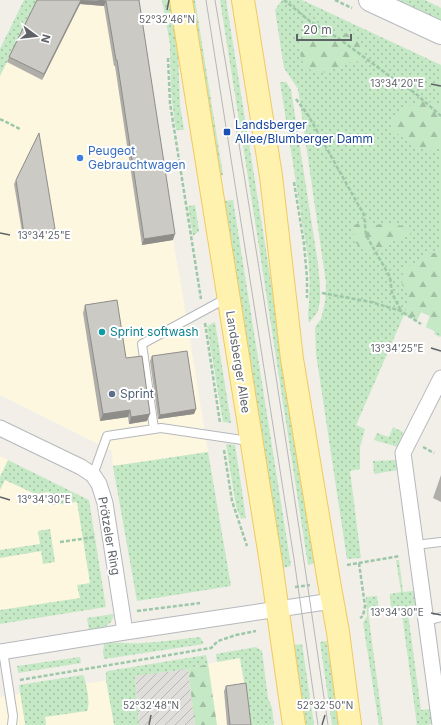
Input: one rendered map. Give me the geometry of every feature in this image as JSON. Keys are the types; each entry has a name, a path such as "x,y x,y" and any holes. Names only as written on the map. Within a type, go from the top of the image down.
{"main road":[{"name":"Landsberger Allee","path":"181,0 278,610 294,725"},
{"path":"243,0 271,176 292,359 338,632 350,725"},
{"path":"370,0 441,33"}],"street":[{"path":"440,725 434,619 416,550 403,453 441,378"},
{"path":"0,428 81,467 93,475"},
{"name":"Prötzeler Ring","path":"93,475 99,484 105,503 125,632"},
{"path":"1,652 332,601"}],"lane":[{"path":"154,429 142,344 228,298"},
{"path":"93,475 107,436 161,428 251,441"},
{"path":"416,550 441,542"},
{"path":"1,652 8,682 13,716 12,725"}],"path":[{"path":"284,0 311,22 338,38 415,93 441,116"},
{"path":"168,51 170,103 232,501 248,552"},
{"path":"296,99 308,115 364,215 366,235 390,277 392,293 401,311"},
{"path":"0,119 20,129"},
{"path":"322,293 371,302 401,311 421,324"},
{"path":"60,542 97,537"},
{"path":"347,565 416,550"},
{"path":"359,563 365,606 363,616 360,618"},
{"path":"8,682 210,648 218,641 236,635"}],"shaded area":[{"name":"Peugeot Gebrauchtwagen","path":"26,0 136,0 173,240 208,452 113,466 112,451 0,395 0,53"},
{"path":"0,456 89,500 106,607 0,624"},
{"path":"239,658 245,687 249,725 217,725 208,664"},
{"path":"188,669 195,725 139,725 135,676"},
{"path":"135,676 139,725 0,725 0,697"}],"green space":[{"path":"24,0 38,0 0,76 0,49"},
{"path":"162,0 171,0 178,53 180,104 184,130 176,130 171,93 170,44"},
{"path":"191,0 195,0 223,175 219,176"},
{"path":"220,0 226,0 316,563 308,565 257,234"},
{"path":"282,0 302,0 441,65 441,336 440,337 434,334 435,331 426,327 430,316 421,312 417,320 404,315 356,425 365,429 360,447 360,469 350,471 361,558 347,559 316,354 315,327 321,319 325,302 326,283 298,89 284,68 275,10"},
{"path":"398,0 425,0 441,8 441,21"},
{"path":"333,33 354,34 362,45 365,59 361,63 344,63 329,72 316,73 304,66 300,54 301,46 310,35 318,36"},
{"path":"280,82 286,82 291,90 318,264 320,302 317,313 309,323 310,280 308,258"},
{"path":"419,101 435,103 441,110 441,142 430,151 414,146 391,129 390,120 398,115 403,109"},
{"path":"233,200 291,566 282,568 244,321 223,201"},
{"path":"195,205 199,231 193,236 188,206"},
{"path":"362,221 374,225 391,223 412,228 410,235 398,239 376,251 363,250 354,241 353,226"},
{"path":"441,252 441,328 435,331 426,327 430,316 421,312 417,320 404,315 407,305 408,291 402,285 403,270 426,254"},
{"path":"215,322 231,423 223,422 207,326"},
{"path":"393,427 403,432 398,447 374,440 377,433 389,437"},
{"path":"226,444 235,445 246,518 241,519 236,506"},
{"path":"208,452 231,586 137,601 113,466"},
{"path":"8,460 89,500 106,607 0,624 0,610 80,598 77,585 90,583 77,502 52,505 49,492 35,494 5,480 0,490 0,477"},
{"path":"396,460 398,470 374,474 373,461"},
{"path":"50,529 55,562 43,564 41,551 0,558 0,550 40,544 38,531"},
{"path":"396,560 399,560 403,592 414,591 416,605 407,606 421,710 430,709 432,723 428,725 417,725 401,607 391,608 390,594 401,592"},
{"path":"377,596 379,610 368,612 383,725 379,725 363,623 367,616 366,597"},
{"path":"114,614 113,619 108,625 89,630 87,618"},
{"path":"200,637 204,644 104,659 104,644 148,643"},
{"path":"327,641 339,725 332,725 320,642"},
{"path":"302,644 314,725 306,725 294,645"},
{"path":"256,647 262,651 268,698 272,708 274,725 249,725 240,658 217,662 216,654"},
{"path":"206,655 208,664 188,669 135,676 139,725 114,725 106,672"},
{"path":"80,657 81,663 18,673 17,666"},
{"path":"208,664 217,725 195,725 188,669"},
{"path":"82,675 84,676 88,694 87,711 45,717 46,725 25,725 19,685"}],"building":[{"path":"37,0 81,0 44,74 9,57"},
{"path":"97,0 139,0 175,234 144,239 117,60 106,1"},
{"path":"39,133 55,229 24,234 16,180"},
{"path":"117,300 126,358 142,356 150,414 131,417 130,410 103,414 85,305"},
{"path":"187,351 196,409 160,415 152,356"},
{"path":"246,683 251,725 230,725 226,686"}],"tram line":[{"path":"206,0 294,559 318,725"},
{"path":"215,0 274,362 328,725"}],"place":[{"name":"Landsberger Allee/Blumberger Damm","path":"227,132"},
{"name":"Peugeot Gebrauchtwagen","path":"80,158"},
{"name":"Sprint softwash","path":"102,332"},
{"name":"Sprint","path":"112,394"}]}
